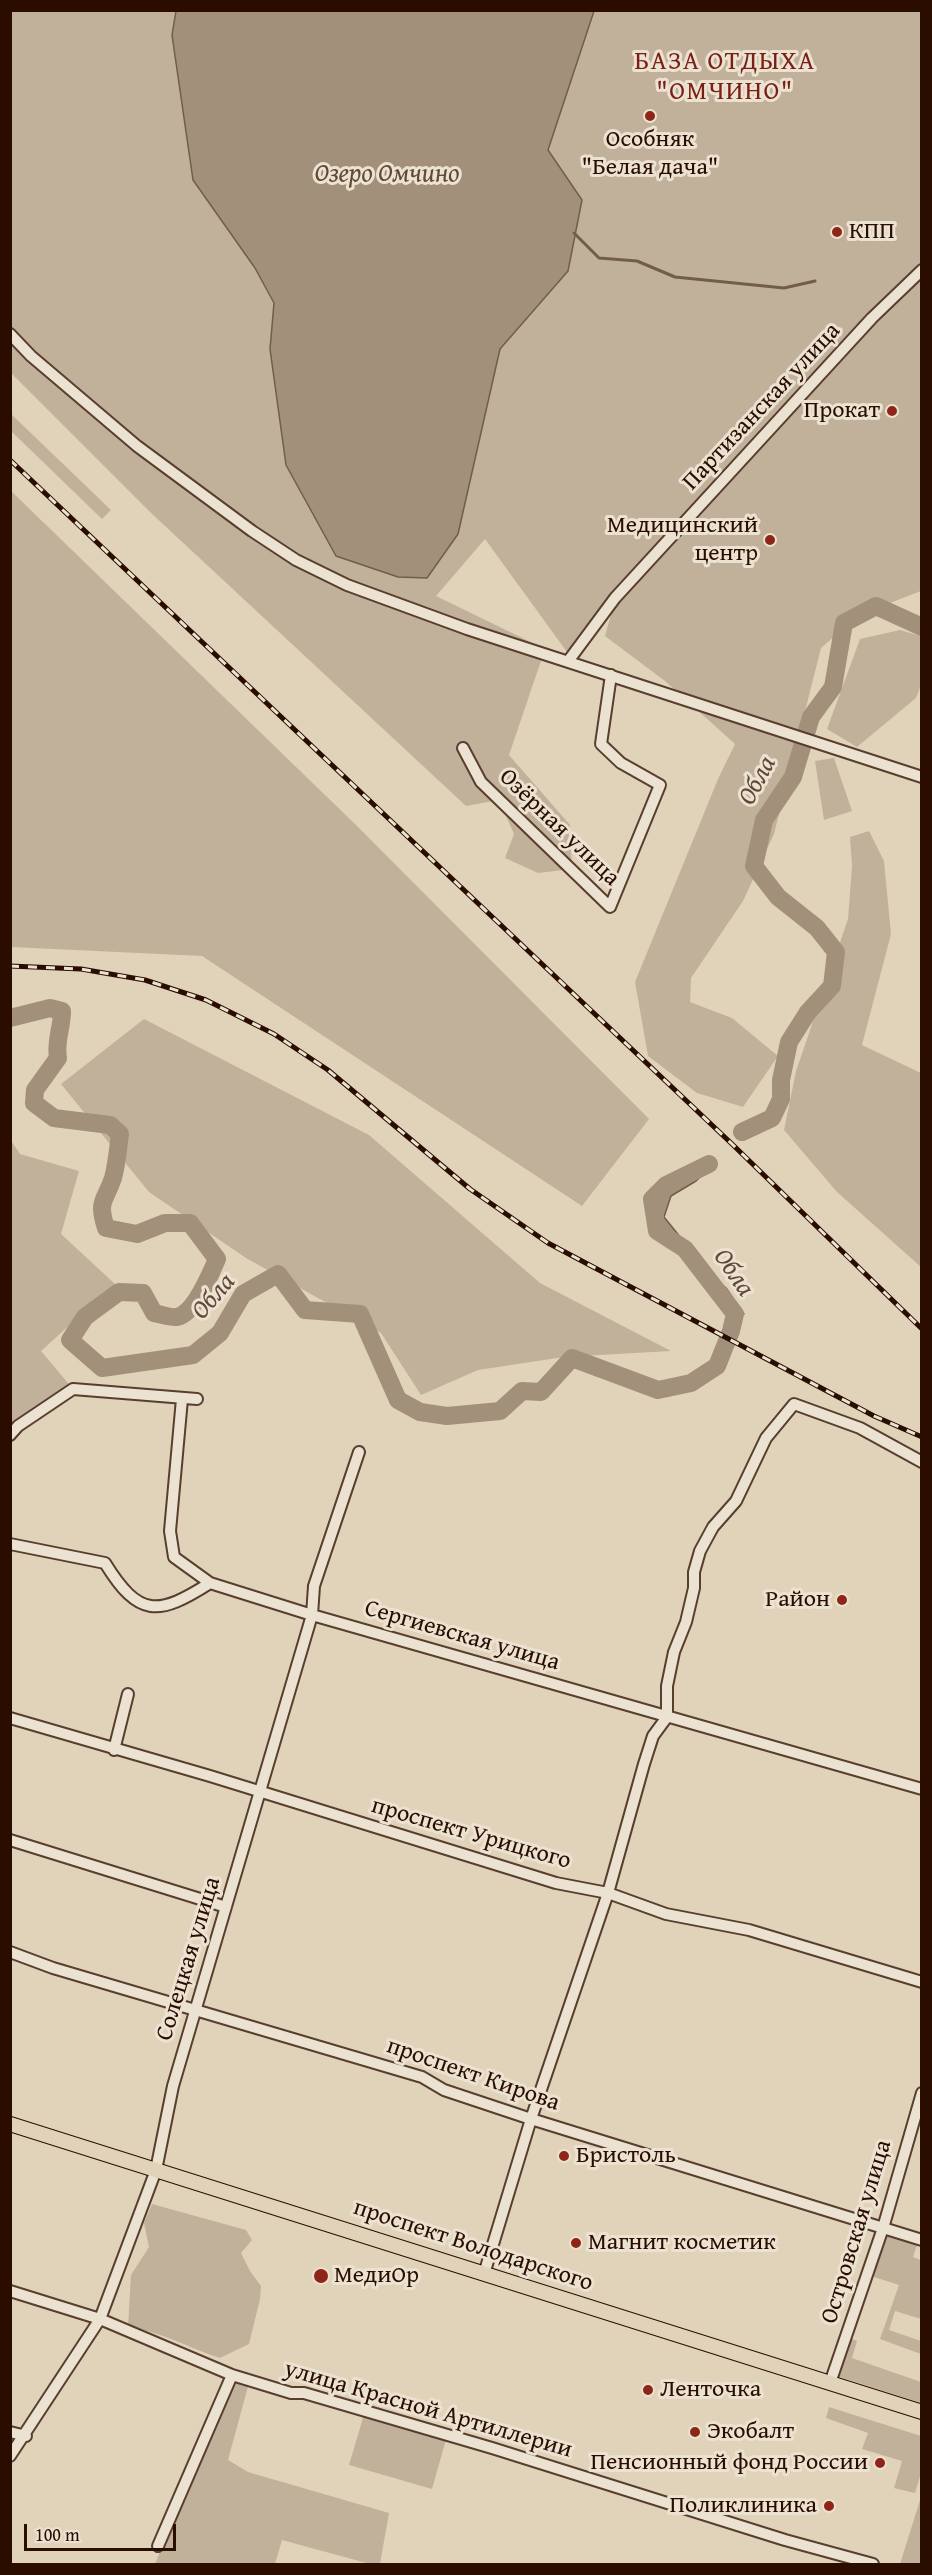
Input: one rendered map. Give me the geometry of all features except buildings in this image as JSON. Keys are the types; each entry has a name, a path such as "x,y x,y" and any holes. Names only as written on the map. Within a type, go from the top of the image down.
{"main road":[{"name":"проспект Володарского","path":"10,2124 921,2412"}],"street":[{"name":"Партизанская улица","path":"569,660 615,598 872,318 921,270"},
{"path":"10,334 31,356 137,446 252,531 296,560 347,585 406,608 921,777"},
{"name":"Озёрная улица","path":"463,748 481,782 610,907 660,785 621,763 601,744 611,675"},
{"path":"10,1435 18,1425 73,1389 197,1400"},
{"name":"Сергиевская улица","path":"182,1399 170,1531 174,1557 210,1583 312,1615 921,1789"},
{"path":"484,2274 531,2119 608,1893 653,1736 667,1717 667,1686 674,1653 686,1622 694,1588 694,1572 700,1551 713,1527 736,1502 766,1438 794,1404 860,1428 921,1462"},
{"name":"Солецкая улица","path":"10,2456 26,2436 100,2319 156,2170 173,2086 312,1615 314,1586 359,1452"},
{"path":"10,1544 105,1563 121,1588 135,1602 163,1607 181,1601 210,1583"},
{"path":"114,1750 128,1694"},
{"name":"проспект Урицкого","path":"10,1718 210,1776 556,1883 608,1893 666,1914 748,1930 921,1982"},
{"path":"10,1840 226,1907"},
{"name":"проспект Кирова","path":"10,1952 53,1968 422,2077 444,2090 531,2119 921,2240"},
{"name":"Островская улица","path":"830,2383 883,2228 921,2093"},
{"name":"улица Красной Артиллерии","path":"10,2291 100,2319 232,2375 291,2393 304,2392 504,2452 710,2518 873,2565"},
{"path":"158,2546 232,2375"},
{"path":"10,2432 26,2436"}],"shaded area":[{"path":"10,11 176,11 172,35 193,180 255,268 274,303 270,349 458,534 500,349 568,271 582,200 548,150 594,11 921,11 921,591 859,615 821,648 774,834 743,901 691,978 690,1002 732,1018 778,1056 743,1107 697,1093 648,1056 635,982 718,779 735,744 665,681 605,636 615,600 567,652 485,539 436,596 545,649 509,755 570,825 572,869 538,873 505,858 514,834 499,800 466,806 150,512 11,373"},
{"path":"10,413 111,510 102,519 11,431"},
{"path":"10,490 356,825 649,1119 582,1206 202,956 11,947"},
{"path":"900,630 921,636 921,685 916,698 857,747 827,729 860,639"},
{"path":"834,758 852,811 824,820 815,761"},
{"path":"869,831 884,861 891,934 862,1045 921,1073 921,1267 837,1192 784,1130 796,1071 848,919 852,866 850,837"},
{"path":"144,1019 369,1135 540,1283 671,1351 564,1357 478,1370 421,1395 381,1333 246,1258 149,1192 61,1084"},
{"path":"10,1139 20,1154 79,1171 61,1234 115,1284 41,1351 73,1389 10,1429"},
{"path":"152,2204 246,2230 252,2240 241,2253 261,2286 249,2344 220,2358 163,2336 128,2327 131,2275 149,2247 144,2223"},
{"path":"886,2229 919,2239 913,2257 921,2260 921,2319 895,2311 889,2330 921,2341 921,2354 880,2339 899,2285 871,2276"},
{"path":"850,2338 857,2341 852,2358 921,2382 921,2403 837,2376"},
{"path":"233,2379 249,2383 228,2460 248,2472 389,2513 380,2564 370,2564 282,2540 275,2564 155,2564"},
{"path":"829,2407 921,2436 921,2473 915,2493 894,2488 902,2461 862,2449 868,2433 826,2418"},
{"path":"365,2411 447,2436 432,2489 349,2465"},
{"path":"921,2497 921,2564 900,2564"}],"water":[{"name":"Озеро Омчино","path":"176,11 594,11 548,150 582,200 568,271 500,349 458,534 427,578 398,577 336,556 286,465 270,349 274,303 255,268 193,180 172,35"},
{"path":"709,1164 709,1169 696,1181 671,1196 664,1217 711,1275 726,1288 744,1314 735,1314 685,1249 657,1231 652,1199 666,1185"}],"waterway":[{"path":"574,233 599,258 637,261 675,277 784,288 815,281"},
{"name":"Обла","path":"742,1132 772,1118 781,1099 781,1080 789,1042 808,1012 832,986 836,952 817,928 778,897 754,866 764,820 793,777 811,717 833,687 844,623 876,606 922,627"},
{"name":"Обла","path":"10,1018 50,1008 62,1011 57,1046 58,1058 35,1090 34,1103 54,1118 110,1125 120,1134 114,1173 102,1206 106,1228 137,1234 165,1223 190,1223 217,1259 196,1301 184,1314 177,1317 154,1313 143,1293 119,1292 85,1317 70,1340 102,1368 193,1355 220,1333 243,1294 278,1274 305,1310 360,1314 398,1400 420,1412 447,1416 500,1411 522,1391 541,1392 572,1358 658,1390 691,1383 717,1366 735,1314 685,1249 657,1231 652,1199 666,1185 709,1164"}],"railway":[{"path":"10,460 732,1144 922,1329"},
{"path":"10,966 81,969 145,980 206,1000 274,1034 328,1070 470,1189 548,1243 874,1416 922,1437"}],"place":[{"name":"Особняк \"Белая дача\"","path":"650,116"},
{"name":"КПП","path":"837,232"},
{"name":"Прокат","path":"892,411"},
{"name":"Медицинский центр","path":"770,540"},
{"name":"Район","path":"842,1600"},
{"name":"Бристоль","path":"564,2156"},
{"name":"Магнит косметик","path":"576,2243"},
{"name":"МедиОр","path":"321,2276"},
{"name":"Ленточка","path":"648,2390"},
{"name":"Экобалт","path":"695,2432"},
{"name":"Пенсионный фонд России","path":"880,2463"},
{"name":"Поликлиника","path":"829,2506"}],"district":[{"name":"БАЗА ОТДЫХА \"ОМЧИНО\"","path":"725,76"}]}
